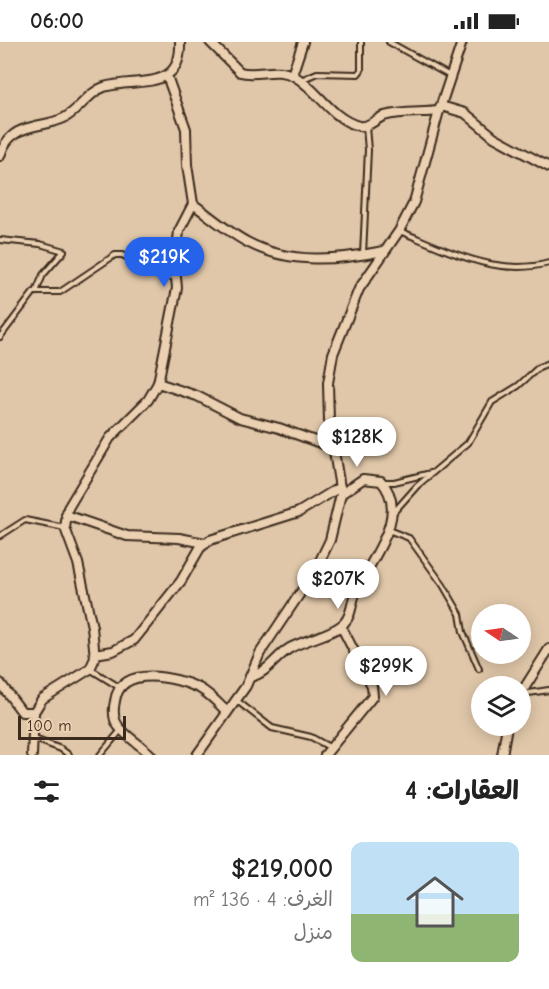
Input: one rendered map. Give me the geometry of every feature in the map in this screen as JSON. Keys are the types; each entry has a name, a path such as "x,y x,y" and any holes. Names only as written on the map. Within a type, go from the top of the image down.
{"street":[{"path":"0,156 2,144 18,132 67,116 88,96 104,87 139,83 167,76 178,61 180,42"},
{"path":"210,42 240,72 279,71 292,75 318,99 348,121 366,126 381,117 396,114 440,109 465,113 494,137 549,167"},
{"path":"292,75 303,42"},
{"path":"197,755 236,700 250,677 260,652 322,558 335,523 340,490 328,383 333,354 359,289 411,211 423,178 458,44"},
{"path":"30,753 33,712 42,699 52,691 90,669 95,654 92,627 78,563 64,528 66,515 85,477 106,443 148,400 158,383 175,303 179,231 193,204 187,165 186,129 167,76"},
{"path":"193,204 246,242 272,252 308,260 384,251"},
{"path":"158,383 197,396 240,418 279,428 334,448"},
{"path":"66,515 127,536 179,538 205,543 299,512 363,479 381,481 388,494 393,515 388,530 357,590 349,617 342,626 290,649 264,672 250,677"},
{"path":"95,654 113,651 134,640 174,590 205,543"},
{"path":"328,752 373,696 372,686 342,626"},
{"path":"531,679 549,650"},
{"path":"151,755 122,730 114,713 119,687 140,677 178,681 210,695 227,712"},
{"path":"0,683 22,712 33,712"},
{"path":"502,755 505,736"}],"lane":[{"path":"301,81 317,73 358,74 361,70 361,42"},
{"path":"389,42 450,76"},
{"path":"363,255 368,150 366,126"},
{"path":"399,231 461,256 500,268 549,262"},
{"path":"0,240 40,244 64,251 43,275 36,292 27,299 0,337"},
{"path":"36,292 60,292 80,277 119,255 176,279"},
{"path":"393,515 400,502 468,443 492,402 518,386 539,366 549,363"},
{"path":"381,481 394,482 432,473"},
{"path":"0,536 25,520 64,528"},
{"path":"388,530 409,538 443,585 460,614 463,632 479,669"},
{"path":"90,669 119,687"},
{"path":"531,693 549,690"},
{"path":"236,700 272,728 311,737 328,752"},
{"path":"100,755 122,730"},
{"path":"32,738 61,748 69,755"}]}
